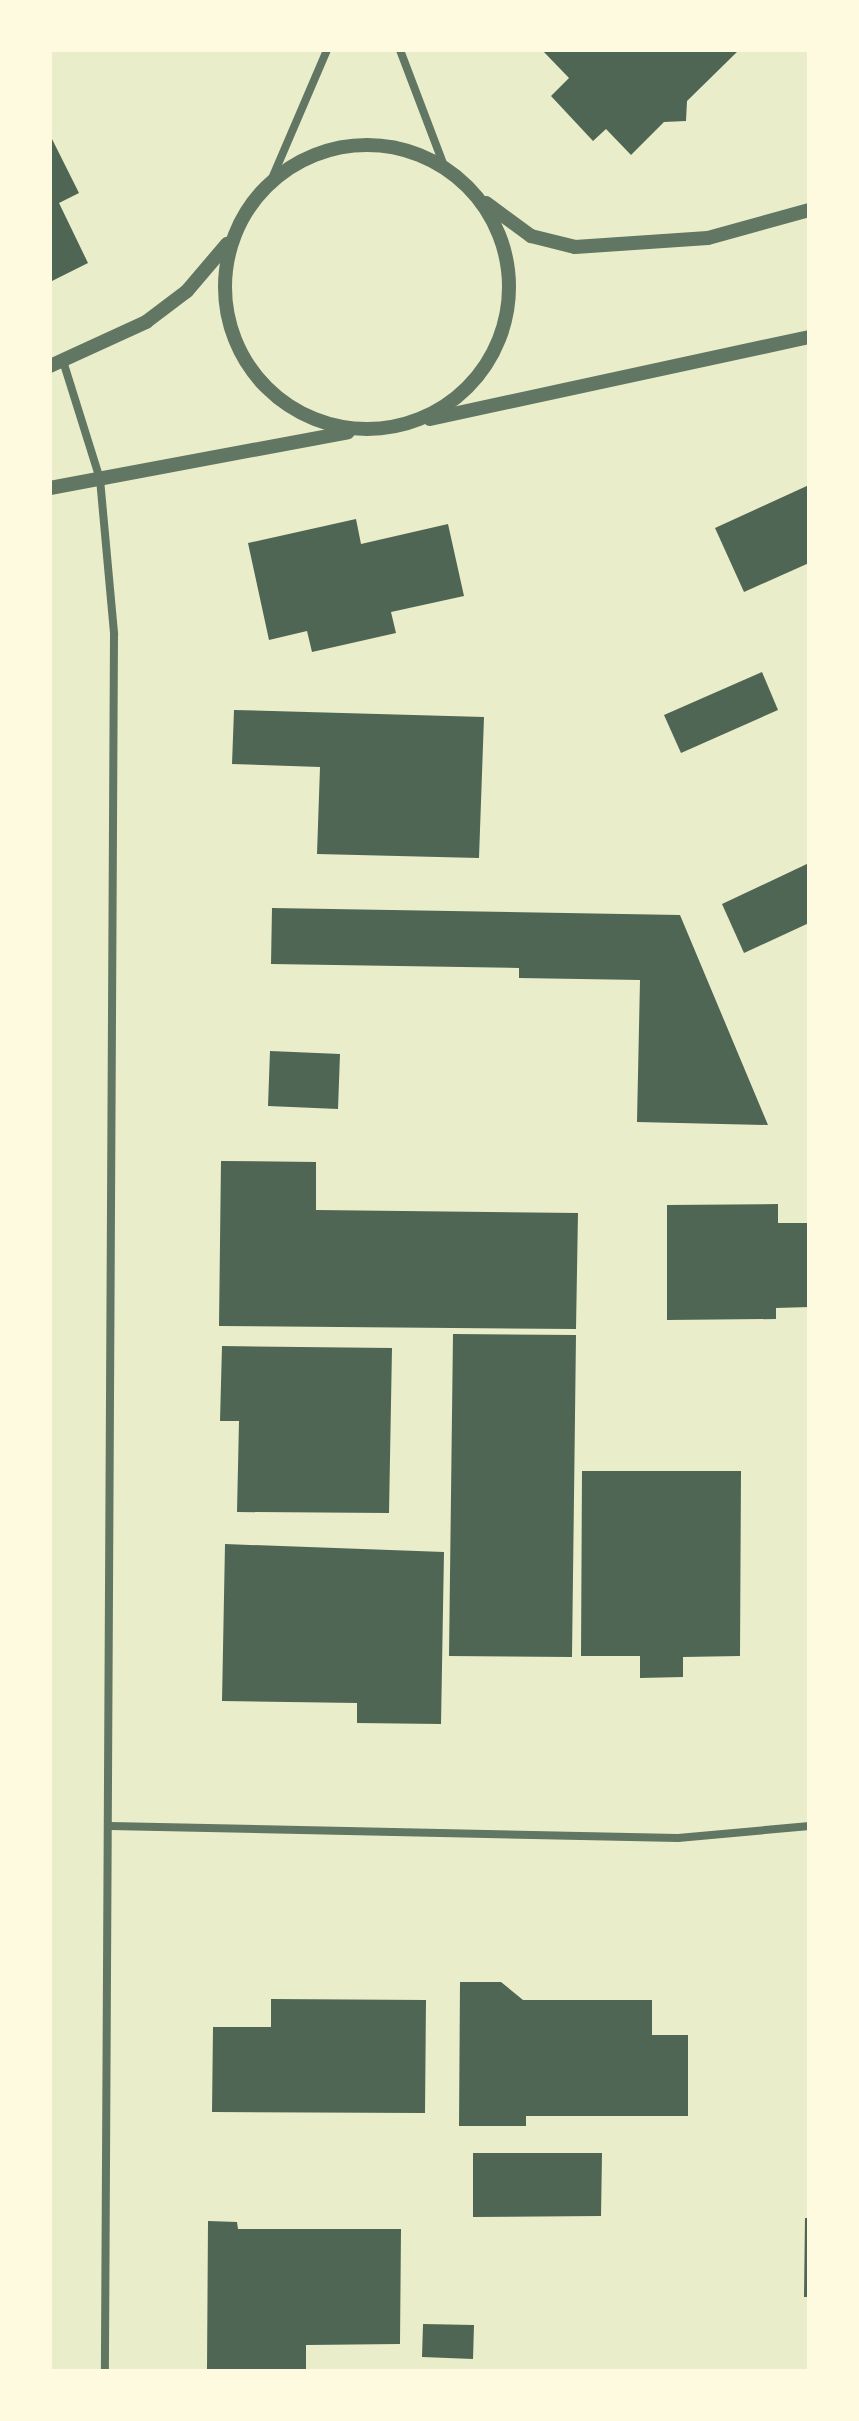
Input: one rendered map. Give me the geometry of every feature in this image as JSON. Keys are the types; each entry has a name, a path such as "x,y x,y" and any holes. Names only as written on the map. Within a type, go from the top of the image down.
{"street":[{"path":"105,2371 114,634 100,479 57,364 146,322 187,291 270,183 327,50"},
{"path":"400,50 444,166"},
{"path":"270,183 309,157 354,145 401,148 444,166 479,198 531,236 575,247 708,238 809,210"},
{"path":"403,426 446,406 480,374 503,332 509,285 502,239 479,198"},
{"path":"233,235 224,279 228,323 246,364 275,397 313,420 356,430"},
{"path":"50,488 356,430 403,426 809,337"},
{"path":"110,1826 678,1838 809,1826"}],"building":[{"path":"542,50 739,50 687,101 686,121 664,122 631,155 606,129 593,141 551,96 569,78"},
{"path":"50,135 79,193 59,203 88,263 50,282"},
{"path":"809,485 809,563 744,592 715,528"},
{"path":"356,519 361,544 448,524 464,596 391,612 396,633 312,652 307,631 269,640 248,543"},
{"path":"762,672 778,710 681,753 664,715"},
{"path":"234,710 484,717 479,858 317,854 320,767 232,764"},
{"path":"809,863 809,923 744,953 722,904"},
{"path":"272,908 680,915 768,1125 637,1122 640,980 519,978 519,968 271,964"},
{"path":"270,1051 340,1054 338,1109 268,1106"},
{"path":"221,1161 316,1162 316,1210 578,1213 576,1329 219,1326"},
{"path":"778,1204 778,1223 808,1223 809,1307 776,1308 776,1319 667,1320 667,1205"},
{"path":"453,1334 576,1335 572,1657 449,1656"},
{"path":"222,1346 392,1348 389,1513 237,1512 239,1421 220,1421"},
{"path":"582,1471 741,1471 740,1656 683,1657 683,1677 640,1678 640,1656 581,1656"},
{"path":"225,1544 444,1552 441,1724 357,1723 357,1703 222,1701"},
{"path":"460,1982 501,1982 523,2000 652,2000 652,2035 688,2035 688,2116 526,2116 526,2126 459,2126"},
{"path":"271,1999 426,2000 425,2113 212,2112 213,2027 271,2027"},
{"path":"473,2153 602,2153 601,2216 473,2217"},
{"path":"805,2218 809,2218 809,2297 804,2297"},
{"path":"208,2221 237,2222 238,2229 401,2229 400,2344 306,2345 306,2371 207,2371"},
{"path":"423,2324 474,2325 473,2359 422,2357"}]}
